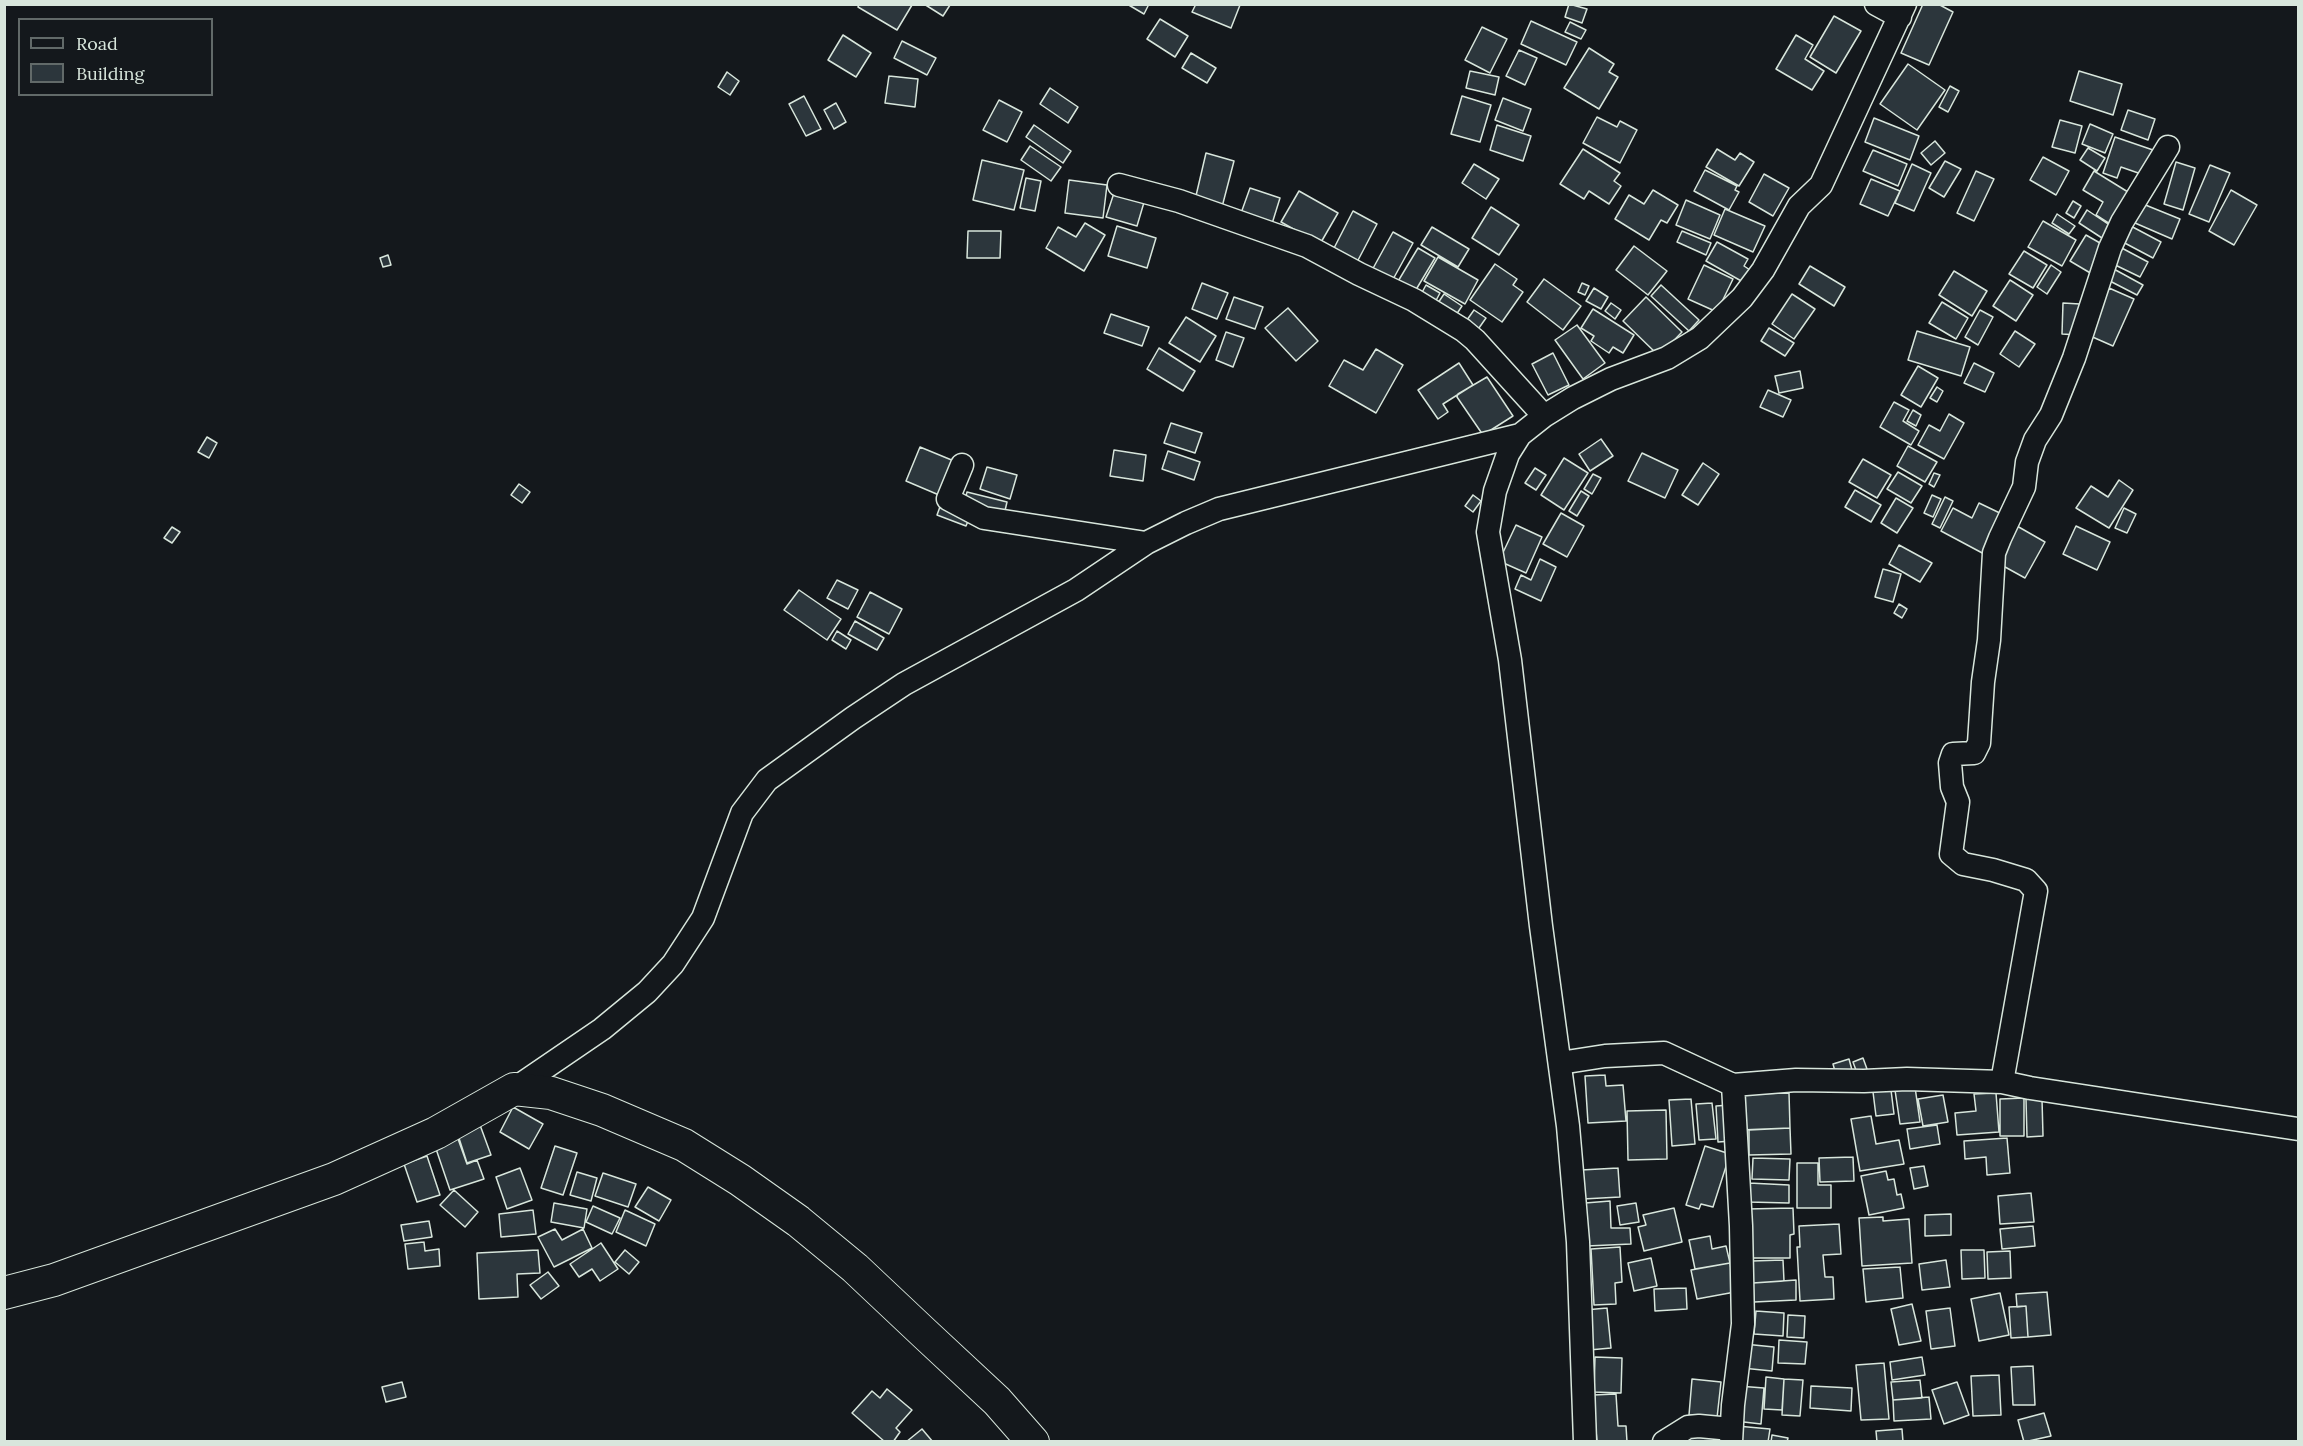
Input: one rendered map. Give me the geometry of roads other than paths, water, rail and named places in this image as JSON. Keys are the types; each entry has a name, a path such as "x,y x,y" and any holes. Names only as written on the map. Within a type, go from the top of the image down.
{"street":[{"path":"1585,1442 1578,1242 1560,1063 1541,926 1510,660 1488,532 1495,491 1512,445 1520,435 1544,416 1611,379 1667,358 1700,338 1742,298 1763,270 1799,206 1821,185 1902,11 1876,4"},
{"path":"2002,1082 2036,891 2025,880 1994,870 1963,864 1951,854 1958,802 1952,786 1950,763 1953,754 1974,753 1979,743 1994,562 2000,538 2024,487 2027,462 2035,440 2051,415 2074,358 2110,248 2122,222 2168,147"},
{"path":"1119,185 1179,201 1307,246 1414,300 1448,320 1475,340 1544,416"},
{"path":"4,1293 54,1281 334,1179 436,1132 514,1089 602,1029 647,992 673,964 703,918 742,813 767,780 904,684 1076,590 1146,543 1219,509 1520,435"},
{"path":"962,465 948,499 984,518 1146,543"},
{"path":"1560,1063 1605,1056 1664,1053 1733,1085 1796,1080 1907,1079 2002,1082 2298,1129"},
{"path":"1664,1442 1688,1427 1700,1426 1731,1435 1743,1324 1741,1226 1733,1085"},
{"path":"514,1089 551,1093 643,1126 684,1145 740,1180 798,1221 855,1268 997,1401 1033,1442"}]}
